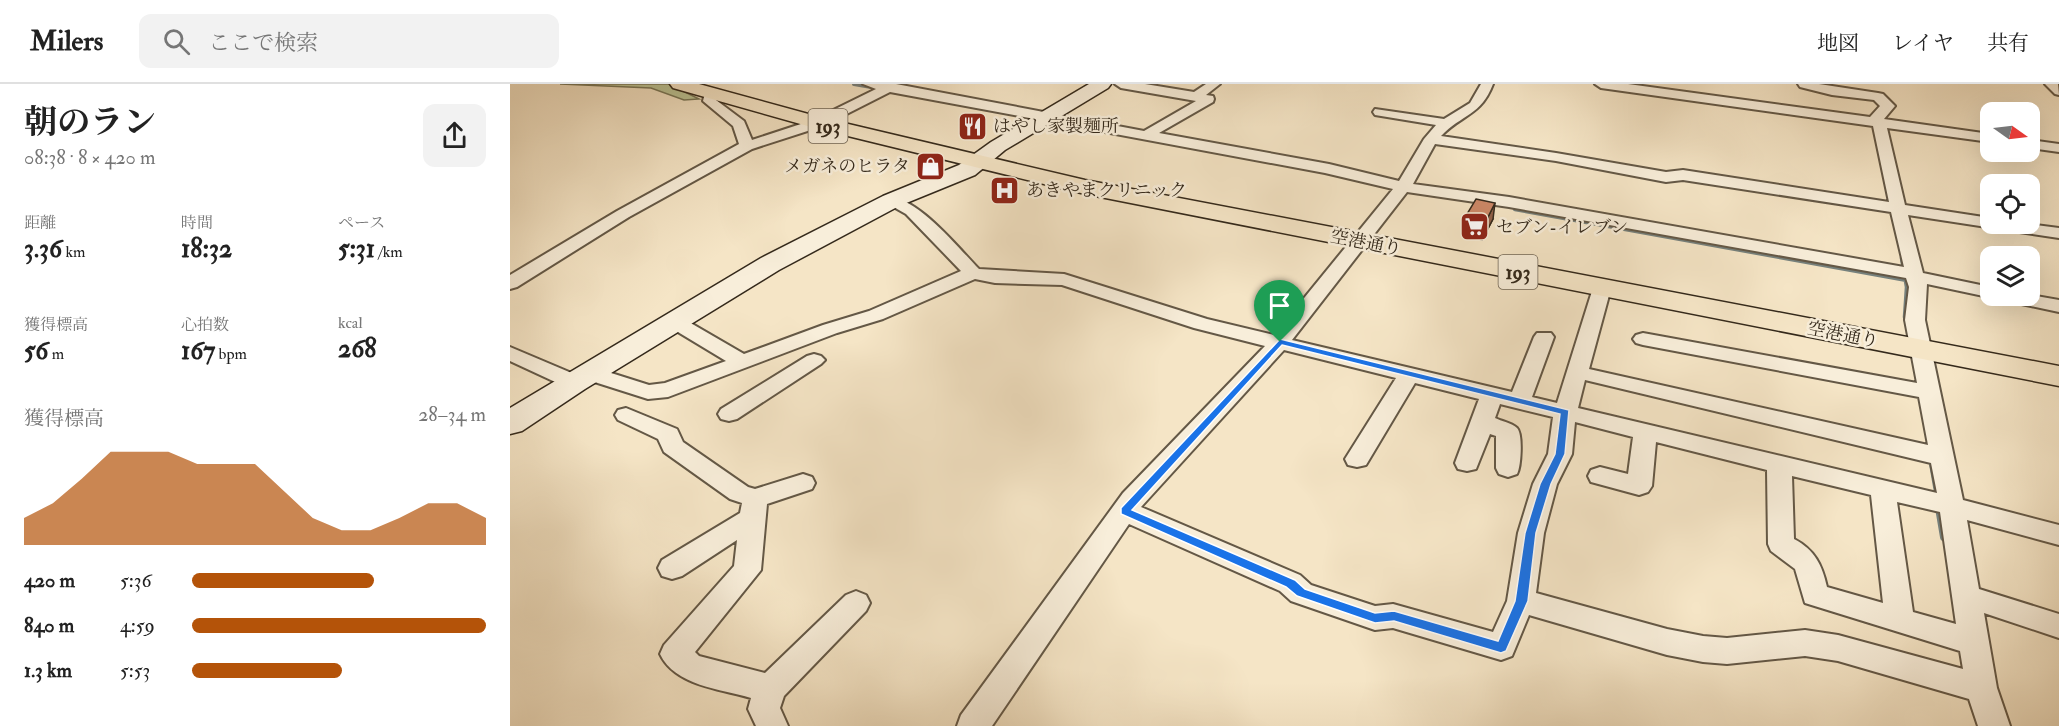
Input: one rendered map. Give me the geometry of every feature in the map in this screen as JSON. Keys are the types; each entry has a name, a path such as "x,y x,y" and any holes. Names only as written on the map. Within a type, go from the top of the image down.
{"highway":[{"name":"空港通り","path":"679,84 713,88 826,120 983,158 1085,187 1921,342 2059,376"},
{"name":"空港通り","path":"1364,238 1602,288 1921,342 2059,360"}],"street":[{"path":"869,84 892,86 1329,169 1403,187 1509,202 1914,275 1980,291"},
{"path":"510,423 770,264 891,201 967,170 1102,84"},
{"path":"1121,84 1208,99 1148,135"},
{"path":"1197,96 1214,84"},
{"path":"973,726 1125,511 1280,342 1403,187 1438,131 1475,106 1482,97 1487,84"},
{"path":"1601,84 1980,137"},
{"path":"1804,84 1832,92 1869,96 1882,100 1888,106 1877,117 1885,141 1898,209 1918,287 1915,320 1952,506 1981,688 1994,726"},
{"path":"2051,84 2059,91"},
{"path":"510,283 623,214 747,146 826,120 892,86"},
{"path":"713,88 709,101 739,124 747,146"},
{"path":"1411,117 1418,109 1427,107"},
{"path":"1380,112 1411,117 1438,131 1536,156 1556,157 1666,177 1683,175 1980,221"},
{"path":"2040,145 2059,148"},
{"path":"891,201 918,217 973,273"},
{"path":"2040,230 2059,232"},
{"path":"510,353 581,378 648,392 668,390 765,353 876,315 973,273 995,277 1064,280 1201,324 1883,489 2059,535"},
{"path":"1125,511 1290,583 1301,593 1375,618 1394,616 1501,647 1521,601 1531,533 1545,484 1560,454 1565,412 1602,288"},
{"path":"2040,302 2059,306"},
{"path":"675,322 743,362"},
{"path":"1519,401 1544,337"},
{"path":"1643,339 1930,392"},
{"path":"729,414 805,365 765,353"},
{"path":"1357,459 1408,375"},
{"path":"1590,375 1943,457"},
{"path":"1467,463 1492,395"},
{"path":"626,415 669,435 672,446 739,493 754,508"},
{"path":"1482,422 1508,432 1508,468"},
{"path":"1600,476 1639,486 1645,432"},
{"path":"1779,465 1781,544 1799,553 1807,563 1815,595 1973,642"},
{"path":"672,568 754,508 803,483"},
{"path":"1883,489 1900,620"},
{"path":"754,508 747,570 675,654 690,666 770,689"},
{"path":"1966,596 2059,626"},
{"path":"1521,601 1667,642 1702,649 1727,651 1805,643 1838,648 1981,688"},
{"path":"772,726 764,709 770,689 856,603"}],"green space":[{"path":"560,84 669,84 699,99 684,100 651,88"}],"building":[{"path":"1476,199 1495,203 1485,223 1464,219"}],"waterway":[{"path":"854,84 877,88"},
{"path":"1515,209 1906,280"},
{"path":"1902,258 1906,280"},
{"path":"1906,280 1907,325"},
{"path":"1932,464 1939,504"},
{"path":"1938,502 1944,537"}],"place":[{"name":"はやし家製麺所","path":"972,126"},
{"name":"メガネのヒラタ","path":"931,166"},
{"name":"あきやまクリニック","path":"1005,190"},
{"name":"セブン-イレブン","path":"1475,227"}],"route":[{"path":"1280,342 1565,412 1560,454 1545,484 1531,533 1521,601 1501,647 1394,616 1375,618 1301,593 1290,583 1125,511 1132,500 1280,342"}]}
